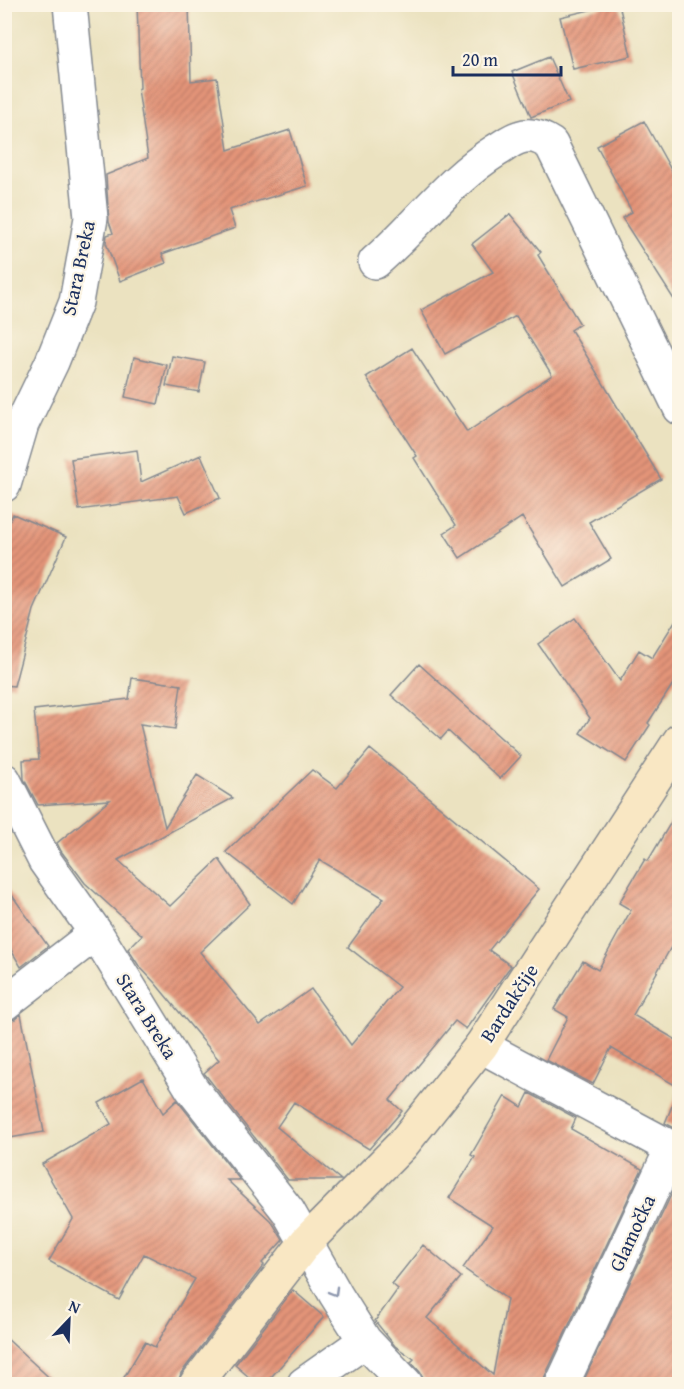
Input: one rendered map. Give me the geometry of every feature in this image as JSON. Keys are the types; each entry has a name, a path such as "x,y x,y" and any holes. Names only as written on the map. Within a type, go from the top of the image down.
{"street":[{"name":"Stara Breka","path":"4,485 22,424 52,362 76,302 91,218 70,4"},
{"path":"375,262 399,242 460,177 484,159 521,136 542,138 551,144 680,408"},
{"name":"Bardakčije","path":"196,1384 306,1242 402,1144 481,1046 680,740"},
{"name":"Stara Breka","path":"4,780 45,861 96,933 192,1089 288,1211 306,1242"},
{"path":"4,1004 96,933"},
{"name":"Glamočka","path":"481,1046 672,1148 562,1384"},
{"path":"306,1242 365,1341 406,1384"},
{"path":"304,1384 365,1341"}],"building":[{"path":"137,4 189,4 191,81 217,78 228,150 290,130 307,186 229,210 235,228 162,254 166,263 120,281 106,243 107,235 113,233 109,222 106,175 148,158 138,89 140,88"},
{"path":"619,4 631,56 573,69 560,17"},
{"path":"549,57 569,102 531,117 512,72"},
{"path":"644,121 680,186 680,309 622,218 632,212 597,146"},
{"path":"510,214 541,252 538,255 580,324 571,330 661,479 589,522 611,559 565,587 522,517 460,558 444,533 456,525 414,458 417,456 366,377 412,348 467,432 552,375 516,316 445,354 421,310 493,272 472,244"},
{"path":"172,356 205,362 199,392 166,386"},
{"path":"134,357 167,365 158,404 125,397"},
{"path":"137,450 141,482 201,455 220,498 186,513 178,496 79,510 71,459"},
{"path":"13,514 66,537 34,610 14,686 4,685 4,533"},
{"path":"680,613 680,673 626,762 580,733 590,718 538,644 575,618 620,681 639,650 652,658"},
{"path":"419,664 521,756 500,779 448,731 441,739 391,695"},
{"path":"132,678 181,685 175,729 140,724 165,827 197,775 233,798 118,860 170,906 219,859 250,904 200,952 260,1025 311,989 351,1045 399,987 348,947 384,898 320,860 293,904 226,852 312,770 337,788 370,749 539,889 489,950 511,966 466,1029 455,1021 390,1100 402,1111 369,1149 294,1102 277,1127 341,1180 288,1180 204,1073 219,1060 139,966 128,949 142,935 85,883 61,851 57,843 110,800 38,805 24,779 23,760 39,759 34,710 129,699"},
{"path":"680,807 680,931 633,1015 680,1042 680,1088 611,1048 593,1084 546,1060 568,1017 554,1009 583,961 598,970 631,910 619,903 645,859 648,861"},
{"path":"4,884 48,946 21,967 4,938"},
{"path":"21,1014 44,1132 4,1139 4,1022 15,1019"},
{"path":"143,1078 163,1113 177,1100 240,1180 227,1180 272,1222 283,1240 262,1263 264,1265 181,1373 178,1384 120,1384 145,1342 155,1347 195,1279 144,1254 119,1300 49,1261 73,1219 42,1164 111,1124 99,1103"},
{"path":"678,1092 680,1092 680,1131 665,1123"},
{"path":"529,1093 576,1118 571,1129 642,1169 543,1384 424,1384 420,1372 411,1362 414,1359 395,1346 375,1321 398,1289 392,1284 423,1245 461,1277 427,1318 493,1375 507,1299 463,1268 493,1226 449,1198 475,1157 471,1155 505,1096 522,1107"},
{"path":"680,1176 680,1384 582,1384"},
{"path":"293,1290 324,1317 265,1384 257,1384 235,1365"},
{"path":"4,1336 56,1384 4,1384"}]}
